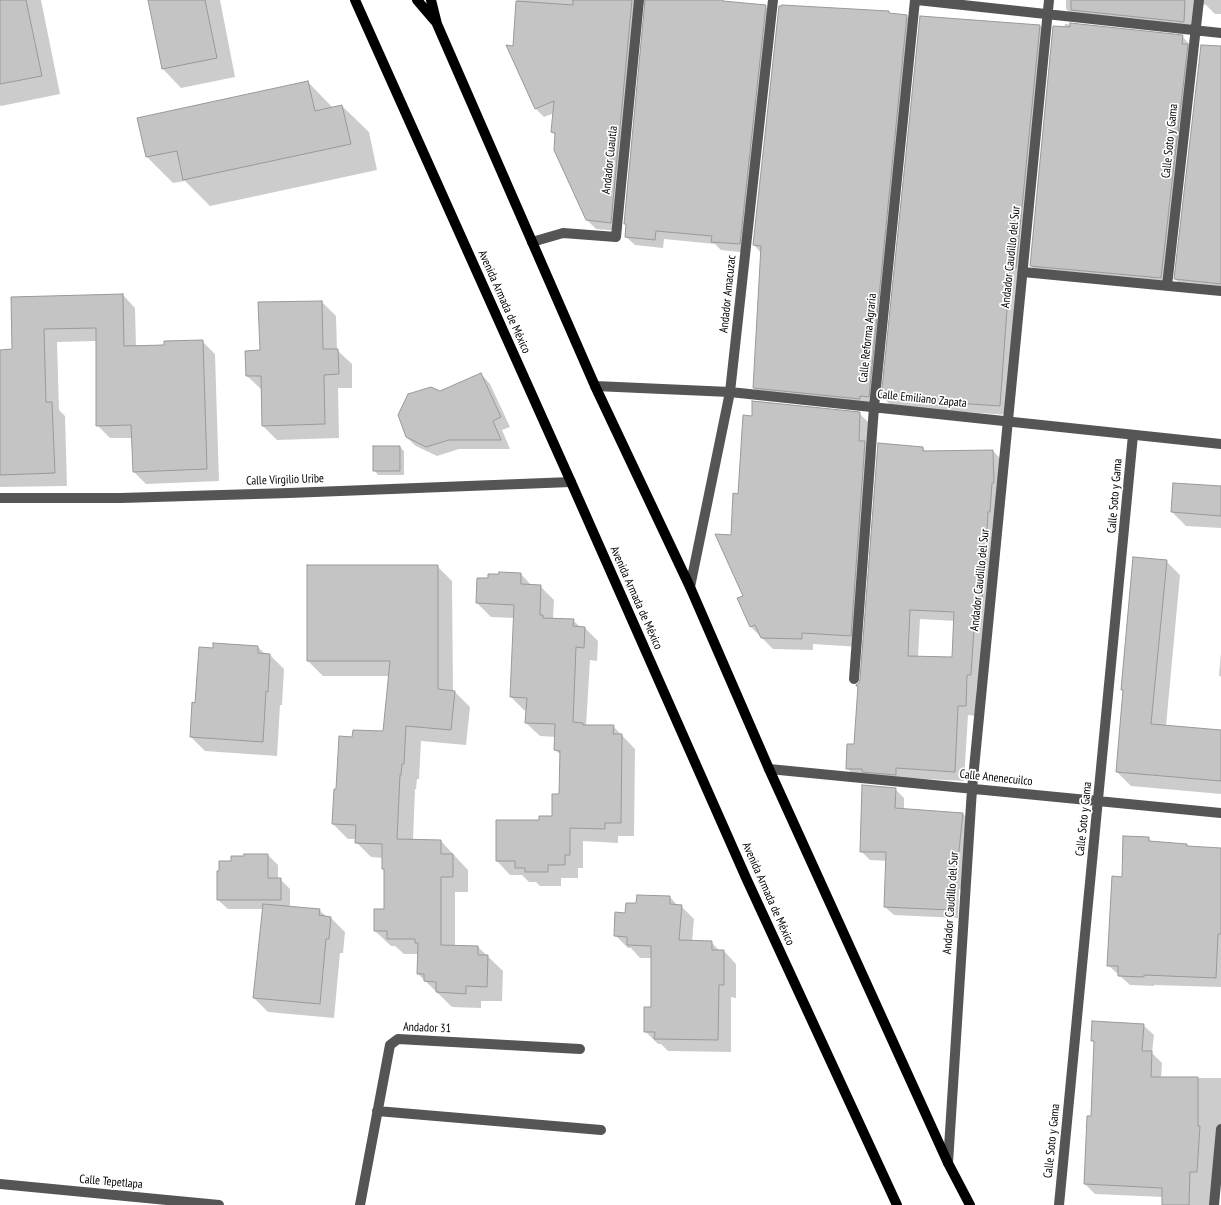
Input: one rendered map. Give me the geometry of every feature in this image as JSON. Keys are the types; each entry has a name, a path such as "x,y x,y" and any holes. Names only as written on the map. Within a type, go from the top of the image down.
{"main road":[{"name":"Avenida Armada de México","path":"355,0 744,873 897,1205"},
{"path":"416,0 437,24"},
{"path":"431,0 437,24 595,386 690,587 769,769 948,1163 970,1205"}],"street":[{"name":"Andador Cuautla","path":"532,242 563,233 616,237 639,0"},
{"name":"Andador Amacuzac","path":"690,587 730,392 774,0"},
{"path":"916,0 1221,33"},
{"name":"Calle Reforma Agraria","path":"854,679 874,407 916,0"},
{"name":"Andador Caudillo del Sur","path":"948,1163 972,789 1049,0"},
{"name":"Calle Soto y Gama","path":"1167,286 1199,0"},
{"path":"1023,272 1221,292"},
{"name":"Calle Emiliano Zapata","path":"595,386 730,392 1221,444"},
{"name":"Calle Soto y Gama","path":"1059,1205 1133,434"},
{"name":"Calle Virgilio Uribe","path":"0,498 121,498 571,482"},
{"name":"Calle Anenecuilco","path":"769,769 1221,813"},
{"name":"Andador 31","path":"360,1205 390,1045 398,1039 580,1049"},
{"path":"377,1111 601,1130"},
{"path":"1214,1205 1221,1129"},
{"name":"Calle Tepetlapa","path":"0,1184 219,1205"}],"building":[{"path":"0,0 26,0 42,76 0,84"},
{"path":"148,0 205,0 217,58 162,69"},
{"path":"573,0 632,0 611,223 586,220 554,150 555,133 551,132 554,101 535,109 506,45 513,46 516,1 573,5"},
{"path":"645,0 723,0 766,5 740,244 711,242 712,236 656,231 655,240 625,237 626,224 624,224"},
{"path":"1071,0 1185,0 1184,22 1071,10"},
{"path":"779,6 889,11 889,13 907,15 869,397 860,396 860,399 753,388 761,246 753,245"},
{"path":"920,16 1040,25 1016,268 1010,268 1000,406 881,398"},
{"path":"1070,23 1183,35 1182,44 1188,44 1161,278 1030,266 1053,26 1070,27"},
{"path":"1201,45 1221,46 1221,284 1174,279"},
{"path":"308,81 315,111 342,105 351,144 183,180 177,151 146,157 137,118"},
{"path":"123,294 124,346 164,345 164,341 203,340 207,469 133,472 131,425 96,426 96,328 44,329 46,402 52,402 55,473 0,475 0,350 12,349 11,297"},
{"path":"322,301 323,349 338,349 339,374 324,375 325,424 262,426 261,376 246,376 245,351 260,350 258,302"},
{"path":"481,373 501,417 493,421 501,440 449,440 426,447 406,437 398,415 408,394 431,387 440,391"},
{"path":"752,401 860,412 859,441 865,441 851,636 802,633 802,639 761,638 755,625 750,627 737,598 743,596 715,534 731,535 733,493 738,494 743,415 752,416"},
{"path":"878,443 923,447 923,451 993,450 994,483 992,483 990,512 988,512 981,613 975,613 971,675 967,675 966,706 958,706 955,772 896,768 896,775 862,772 862,769 846,769 847,744 854,744 858,686 856,685 859,683","holes":["910,610 954,612 952,657 908,656"]},
{"path":"373,446 400,446 400,471 373,471"},
{"path":"1173,483 1221,486 1221,516 1171,512"},
{"path":"1133,557 1167,560 1151,724 1221,730 1221,781 1116,772 1123,690 1121,690"},
{"path":"307,565 438,565 438,689 455,691 451,730 406,726 404,764 402,764 400,775 397,839 441,840 441,854 453,854 453,877 441,877 441,945 478,946 478,955 488,955 487,987 466,986 466,994 436,992 436,982 424,981 424,974 417,974 418,943 415,943 415,939 387,939 387,931 374,931 374,909 384,909 384,869 382,869 382,844 355,843 356,825 332,824 334,789 336,789 339,736 352,737 353,730 383,731 390,661 307,661"},
{"path":"499,572 521,573 521,584 541,585 540,615 543,615 543,618 574,619 573,626 585,627 584,648 576,647 573,722 583,723 583,725 614,725 613,734 622,734 621,823 605,823 605,829 570,828 570,855 565,855 565,865 548,865 548,872 525,872 525,868 515,868 515,861 496,861 496,820 539,820 539,816 552,816 552,794 559,794 560,751 554,750 555,724 525,723 527,698 510,697 514,605 476,603 477,578 488,578 488,574 499,574"},
{"path":"213,643 258,646 258,653 270,654 263,742 190,737 192,702 195,703 199,647 213,648"},
{"path":"862,785 896,788 895,808 963,813 958,860 955,860 954,881 951,880 950,910 884,907 886,852 860,852"},
{"path":"1123,836 1149,837 1149,841 1187,844 1187,846 1221,848 1221,934 1218,934 1216,978 1144,975 1144,977 1118,976 1118,966 1107,966 1112,876 1122,877"},
{"path":"244,854 268,854 268,878 281,878 281,900 217,900 217,871 219,871 219,861 231,861 231,856 244,856"},
{"path":"637,895 670,896 670,904 682,905 679,940 712,941 712,950 724,950 724,985 719,985 718,1040 654,1039 655,1032 644,1032 644,1007 651,1007 651,946 627,945 627,937 614,936 615,912 625,913 626,903 636,903"},
{"path":"263,904 320,909 319,915 331,917 329,939 326,939 320,1004 253,998"},
{"path":"1092,1021 1144,1024 1142,1051 1152,1051 1151,1077 1198,1077 1198,1126 1200,1126 1197,1172 1190,1172 1189,1205 1162,1205 1162,1188 1084,1184 1087,1116 1091,1116 1094,1041 1091,1041"}]}
